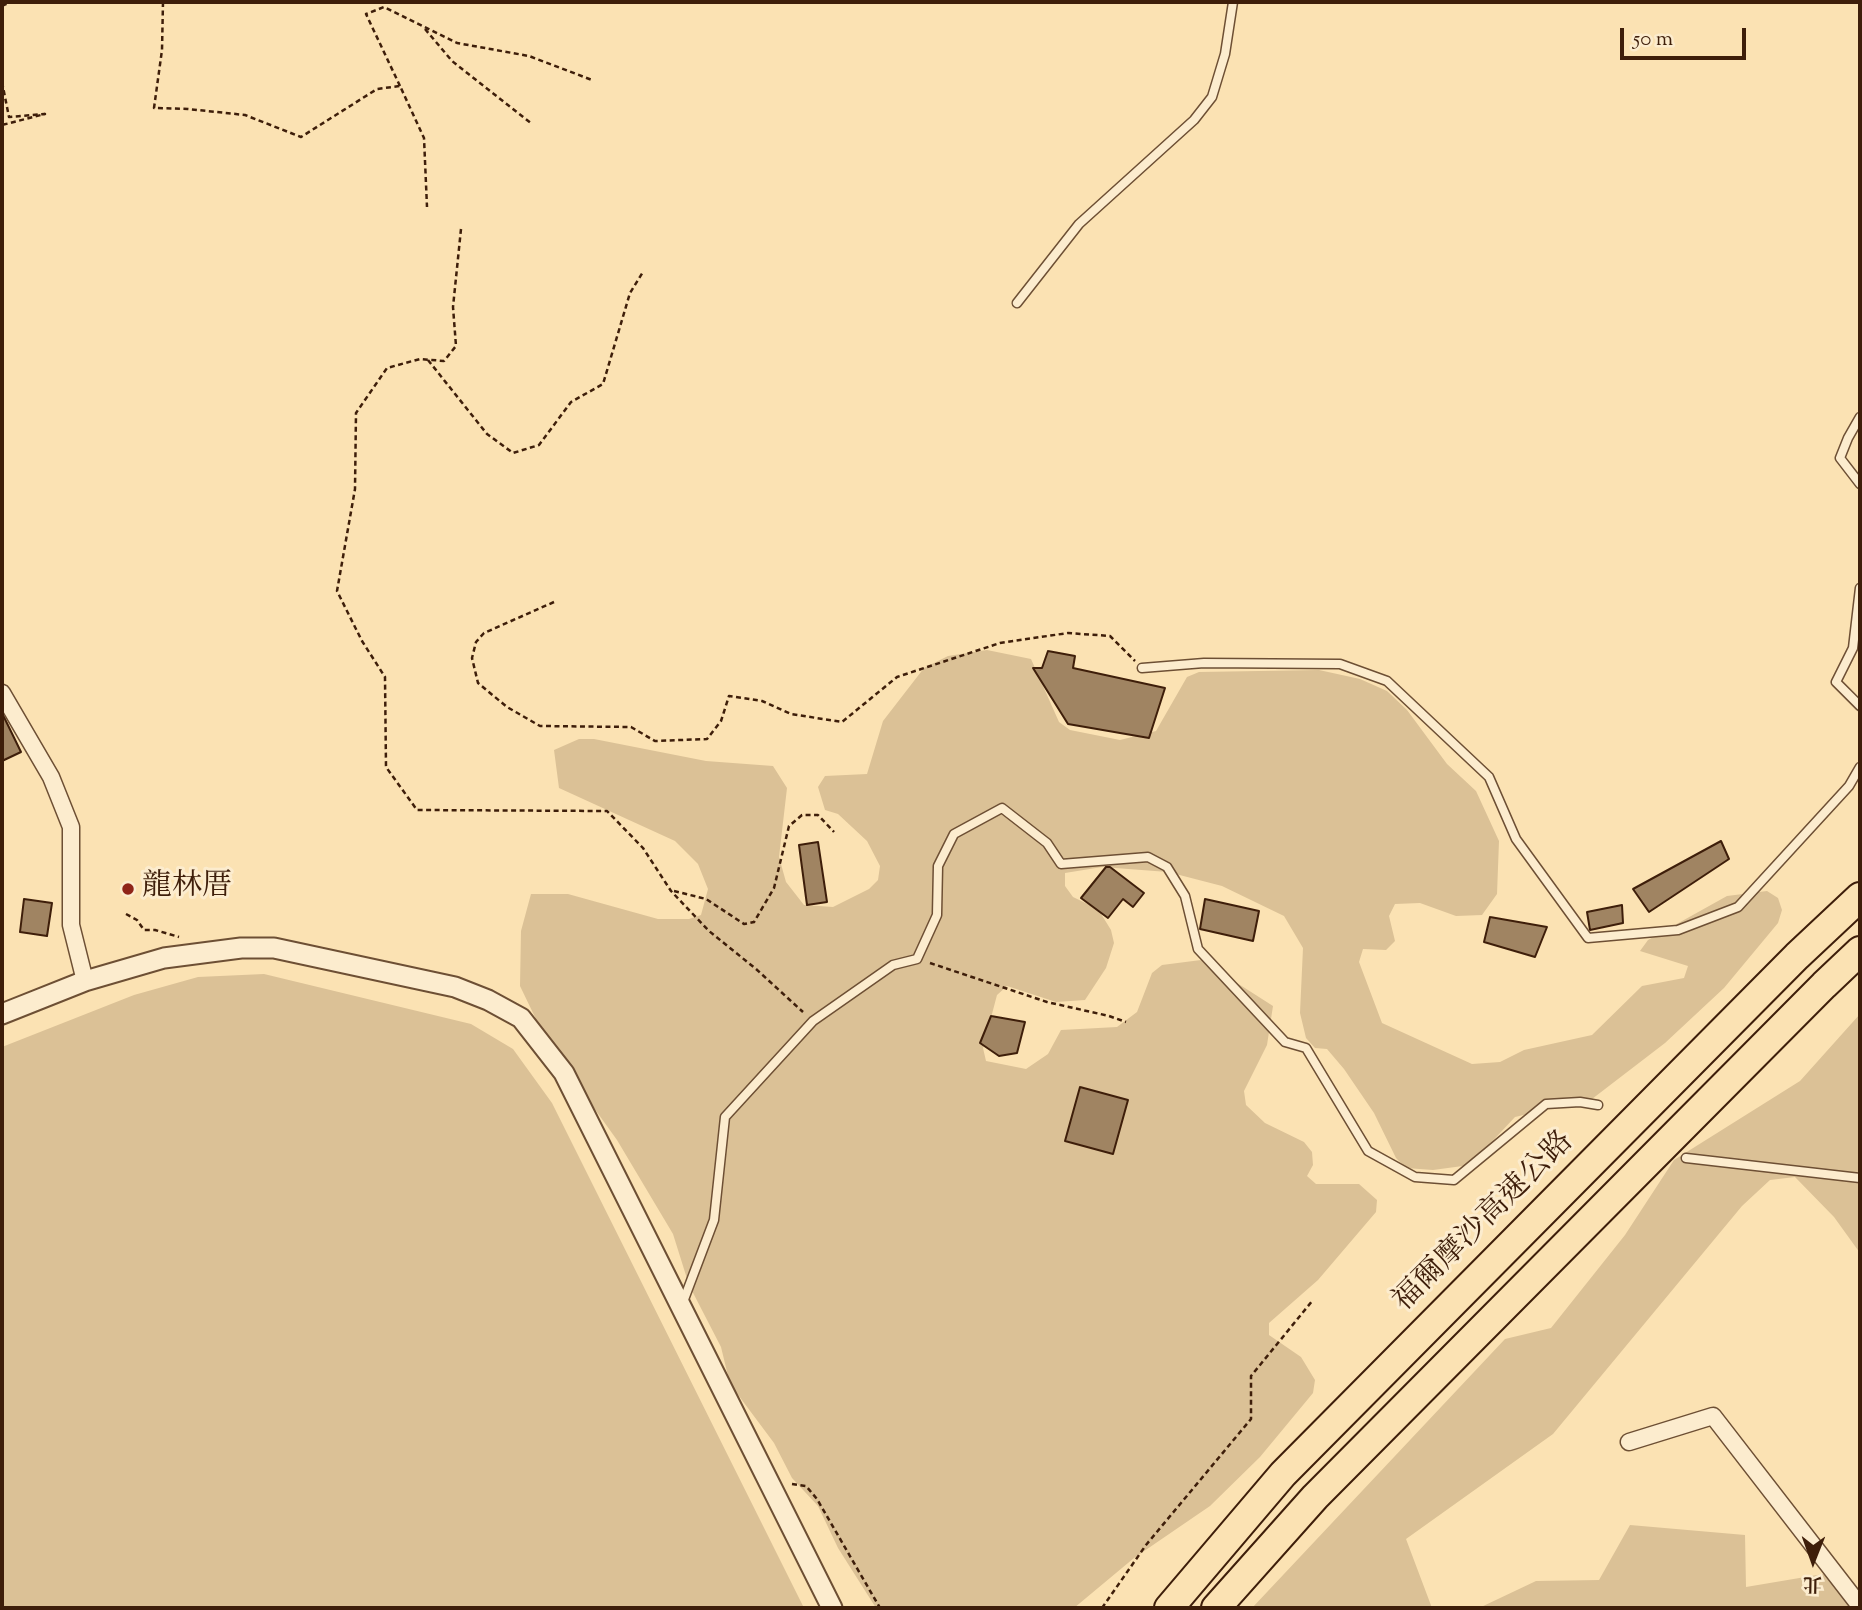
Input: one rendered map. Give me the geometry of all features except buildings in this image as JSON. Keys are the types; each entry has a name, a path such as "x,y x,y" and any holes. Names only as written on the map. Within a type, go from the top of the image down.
{"highway":[{"name":"福爾摩沙高速公路","path":"1169,1608 1283,1474 1797,956 1860,897"},
{"path":"1216,1608 1315,1497 1860,951"}],"street":[{"path":"2,693 51,777 71,827 71,925 85,981"},
{"path":"2,1014 85,981 164,958 241,948 274,948 455,987 488,1000 521,1018 564,1073 832,1608"},
{"path":"1629,1442 1713,1416 1860,1606"}],"lane":[{"path":"1017,303 1079,223 1194,120 1213,97 1225,54 1233,2"},
{"path":"1860,417 1840,458 1860,484"},
{"path":"1860,588 1853,648 1836,682 1860,706"},
{"path":"1142,668 1204,663 1340,664 1387,681 1489,777 1516,839 1588,938 1678,930 1738,907 1849,786 1860,767"},
{"path":"681,1307 714,1220 725,1116 813,1021 893,965 917,959 937,915 938,866 954,834 1002,808 1047,843 1061,864 1148,857 1167,867 1185,896 1198,949 1285,1042 1306,1048 1368,1151 1415,1177 1454,1180 1546,1104 1580,1102 1598,1105"},
{"path":"1686,1157 1860,1178"}],"path":[{"path":"2,6 10,2"},
{"path":"163,2 162,50 154,108 245,116 301,137 377,89 400,86"},
{"path":"427,206 424,138 366,14 384,7 457,43 529,56 592,80"},
{"path":"423,26 452,61 532,124"},
{"path":"2,82 9,117 45,114 2,125"},
{"path":"461,229 453,307 456,346 444,361 420,359 387,368 356,413 355,489 337,592 362,641 385,677 386,767 417,810 607,811 643,848 671,891 709,931 813,1021"},
{"path":"427,359 487,433 513,453 539,445 571,402 603,383 630,293 643,272"},
{"path":"554,602 484,633 475,642 472,658 478,683 507,707 540,726 631,727 655,741 707,739 721,721 729,696 762,701 791,714 842,722 897,677 1014,640 1068,633 1110,636 1142,668"},
{"path":"671,891 706,899 744,924 754,922 774,888 789,825 802,815 818,815 834,832"},
{"path":"126,914 137,920 144,930 182,937"},
{"path":"917,959 1047,1002 1126,1022"},
{"path":"1102,1608 1146,1545 1251,1419 1251,1376 1313,1300"},
{"path":"767,1481 806,1486 817,1499 880,1608"}],"shaded area":[{"path":"987,650 1031,659 1059,722 1070,730 1120,740 1156,731 1187,677 1199,672 1319,670 1360,679 1387,691 1407,710 1447,764 1476,791 1499,841 1497,894 1482,915 1456,916 1420,903 1395,904 1389,916 1395,941 1386,950 1363,949 1359,962 1382,1023 1472,1064 1500,1062 1524,1050 1592,1035 1642,986 1684,978 1688,966 1640,951 1648,940 1727,896 1767,891 1778,898 1782,910 1778,923 1724,988 1665,1043 1592,1099 1515,1117 1470,1165 1433,1170 1406,1168 1396,1158 1374,1113 1344,1069 1327,1049 1315,1048 1306,1038 1300,1013 1303,948 1284,916 1222,886 1168,872 1102,867 1065,873 1065,886 1073,897 1098,909 1111,930 1114,943 1106,968 1085,1000 1056,1002 1007,986 997,995 983,1048 986,1061 1026,1069 1048,1054 1061,1030 1117,1027 1137,1012 1152,973 1162,965 1201,960 1273,1006 1267,1045 1244,1091 1246,1105 1265,1123 1304,1142 1312,1152 1313,1165 1307,1176 1316,1184 1359,1184 1377,1200 1376,1212 1318,1280 1269,1323 1269,1335 1301,1357 1315,1380 1313,1393 1260,1457 1210,1506 1134,1558 1074,1608 876,1608 838,1548 818,1506 792,1478 774,1443 730,1384 721,1347 689,1285 673,1234 617,1140 548,1044 520,986 521,931 531,894 568,894 658,919 689,919 701,915 708,889 698,864 675,841 559,788 554,750 579,739 594,739 706,761 773,766 787,788 779,857 786,882 804,905 833,907 869,889 878,880 880,866 867,841 838,814 825,810 818,787 825,776 867,774 883,721 924,668 948,656"},
{"path":"264,974 471,1024 513,1049 552,1103 804,1608 2,1608 2,1047 134,995 198,977"},
{"path":"1860,1014 1860,1253 1834,1217 1795,1177 1770,1180 1742,1206 1553,1434 1406,1539 1432,1608 1252,1608 1505,1339 1551,1328 1625,1235 1674,1160 1800,1081"},
{"path":"1630,1525 1745,1535 1746,1587 1841,1571 1857,1608 1479,1608 1536,1581 1599,1580"}],"place":[{"name":"龍林厝","path":"128,889"}]}
